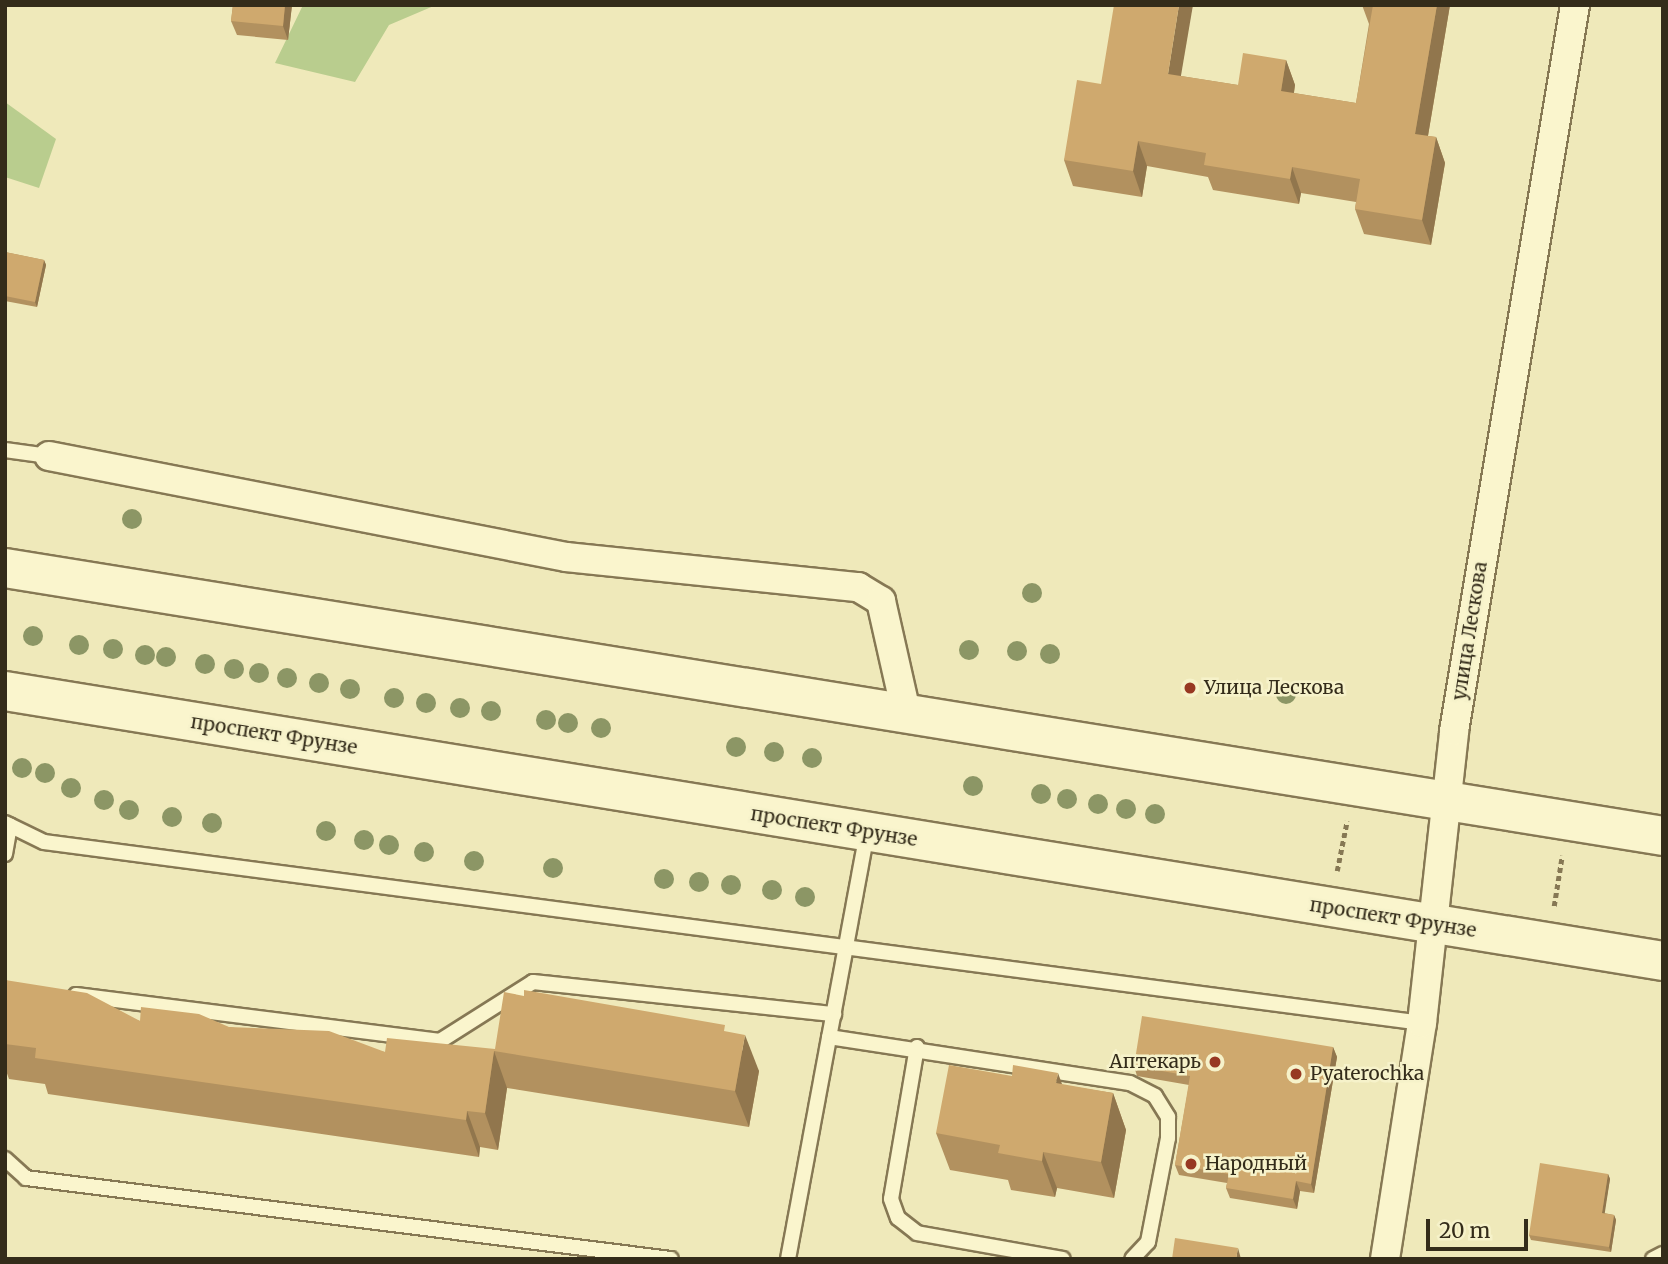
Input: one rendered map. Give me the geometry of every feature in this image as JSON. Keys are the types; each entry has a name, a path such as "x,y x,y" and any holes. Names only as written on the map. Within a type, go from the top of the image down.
{"main road":[{"path":"5,568 1354,789 1663,836"},
{"name":"проспект Фрунзе","path":"5,691 1663,961"}],"street":[{"name":"улица Лескова","path":"1385,1259 1422,1023 1447,804 1516,338 1575,5"},
{"path":"50,456 566,556 858,587 881,601 907,716"}],"lane":[{"path":"5,450 50,456"},
{"path":"5,854 8,824 44,842 846,945 1422,1023"},
{"path":"788,1259 867,833"},
{"path":"60,993 440,1041 533,982 834,1014"},
{"path":"830,1037 916,1047 1130,1083 1155,1096 1168,1117 1168,1138 1148,1242 1132,1259"},
{"path":"916,1047 891,1199 898,1218 917,1233 1063,1259"},
{"path":"5,1159 26,1178 671,1259"},
{"path":"1653,1259 1663,1254"}],"path":[{"path":"1329,908 1354,789"},
{"path":"1548,942 1568,822"}],"green space":[{"path":"303,5 436,5 389,25 355,82 275,63"},
{"path":"5,102 56,139 39,188 5,177"}],"building":[{"path":"233,5 285,5 283,26 231,21"},
{"path":"1114,5 1179,5 1168,74 1238,85 1243,53 1286,60 1281,91 1356,103 1373,5 1437,5 1415,134 1436,137 1422,220 1355,209 1360,179 1292,167 1290,179 1204,165 1206,153 1138,141 1133,171 1064,160 1077,80 1101,84"},
{"path":"5,252 44,260 35,302 5,296"},
{"path":"5,980 87,993 140,1021 141,1007 199,1014 229,1027 329,1031 385,1052 387,1038 495,1049 504,992 524,996 524,990 725,1025 724,1031 745,1035 735,1091 494,1051 485,1113 467,1111 466,1120 35,1058 36,1048 5,1044"},
{"path":"1142,1016 1333,1047 1311,1184 1296,1181 1293,1199 1226,1188 1229,1174 1175,1165 1190,1076 1134,1066"},
{"path":"949,1065 1012,1076 1013,1065 1058,1073 1056,1083 1113,1093 1101,1162 1043,1152 1042,1161 998,1153 1000,1145 936,1133"},
{"path":"1540,1163 1608,1174 1602,1213 1614,1215 1609,1247 1529,1235"},
{"path":"1175,1238 1238,1248 1236,1259 1172,1259"}],"place":[{"name":"Улица Лескова","path":"1190,688"},
{"name":"Аптекарь","path":"1215,1062"},
{"name":"Pyaterochka","path":"1296,1074"},
{"name":"Народный","path":"1191,1164"}]}
